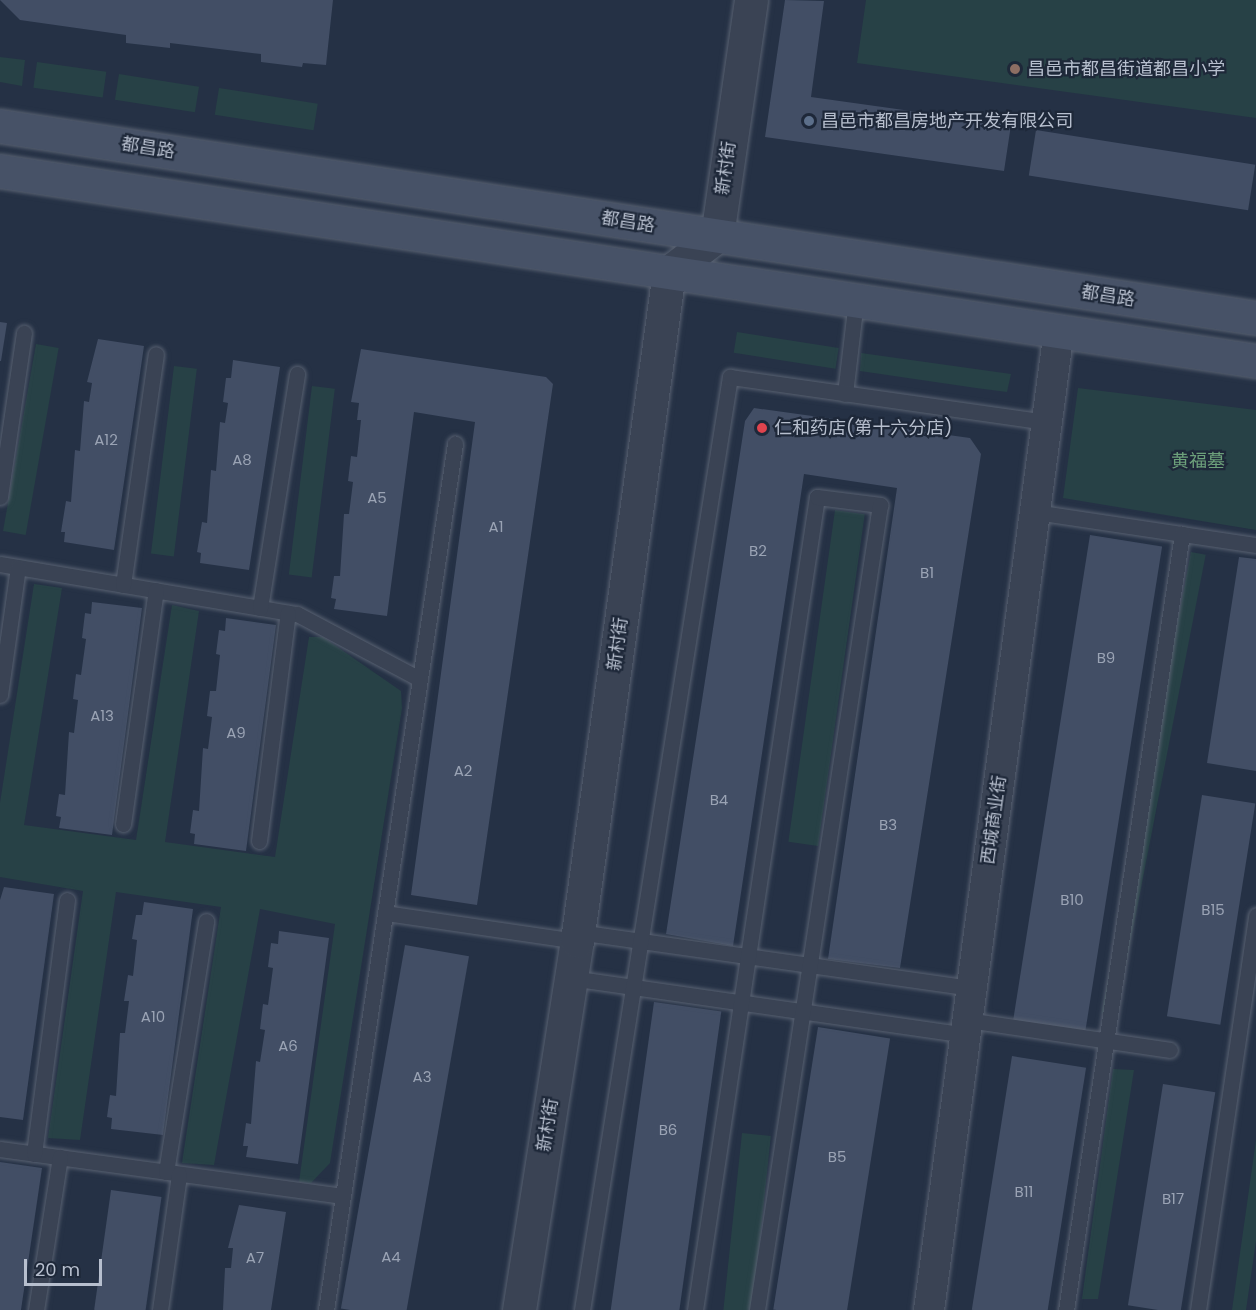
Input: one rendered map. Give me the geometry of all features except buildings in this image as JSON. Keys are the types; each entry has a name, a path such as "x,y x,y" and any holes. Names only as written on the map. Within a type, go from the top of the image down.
{"main road":[{"name":"都昌路","path":"0,126 1256,318"},
{"path":"0,171 1256,361"}],"street":[{"name":"新村街","path":"717,236 751,0"},
{"path":"669,272 717,236"},
{"name":"新村街","path":"519,1310 577,937 669,272"},
{"name":"西城商业街","path":"929,1310 1059,331"}],"lane":[{"path":"845,393 856,300"},
{"path":"0,497 24,333"},
{"path":"123,585 156,354"},
{"path":"260,608 297,374"},
{"path":"582,1310 730,377 1046,422"},
{"path":"326,1310 455,444"},
{"path":"695,1310 817,497 880,505 805,1012 757,1310"},
{"path":"1035,512 1256,545"},
{"path":"1066,1310 1182,534"},
{"path":"0,564 288,613 420,679"},
{"path":"0,694 18,567"},
{"path":"123,824 156,590"},
{"path":"259,841 288,613"},
{"path":"34,1154 67,900"},
{"path":"385,913 577,937 641,941 972,988"},
{"path":"1198,1310 1256,915"},
{"path":"160,1310 173,1173 206,921"},
{"path":"571,978 805,1012 1106,1041 1170,1050"},
{"path":"0,1149 343,1197"},
{"path":"36,1310 60,1157"}],"green space":[{"path":"866,0 1256,0 1256,118 857,63"},
{"path":"0,57 25,60 22,86 0,82"},
{"path":"37,62 106,72 103,97 33,88"},
{"path":"119,74 199,87 195,112 115,100"},
{"path":"219,88 318,104 314,130 215,115"},
{"path":"737,332 839,348 835,369 734,353"},
{"path":"36,344 59,348 26,535 3,531"},
{"path":"861,353 1011,374 1007,392 976,388 860,371"},
{"path":"174,366 197,369 174,556 151,554"},
{"path":"312,386 335,389 312,577 289,575"},
{"name":"黄福墓","path":"1078,388 1256,410 1256,530 1063,498"},
{"path":"835,510 865,514 818,846 788,842"},
{"path":"1191,552 1206,555 1116,1016 1101,1013"},
{"path":"34,584 62,588 24,825 136,840 172,605 199,611 165,842 275,857 309,637 323,637 401,691 402,708 330,1163 311,1183 299,1182 335,924 260,909 214,1165 182,1163 221,907 116,892 80,1140 48,1138 83,891 0,877 0,803"},
{"path":"1113,1069 1134,1070 1098,1299 1082,1299"},
{"path":"742,1133 771,1136 753,1310 723,1310"},
{"path":"1256,1140 1256,1241 1246,1310 1232,1310"}],"place":[{"name":"昌邑市都昌街道都昌小学","path":"1015,69"},
{"name":"昌邑市都昌房地产开发有限公司","path":"809,121"},
{"name":"仁和药店(第十六分店)","path":"762,428"}]}
